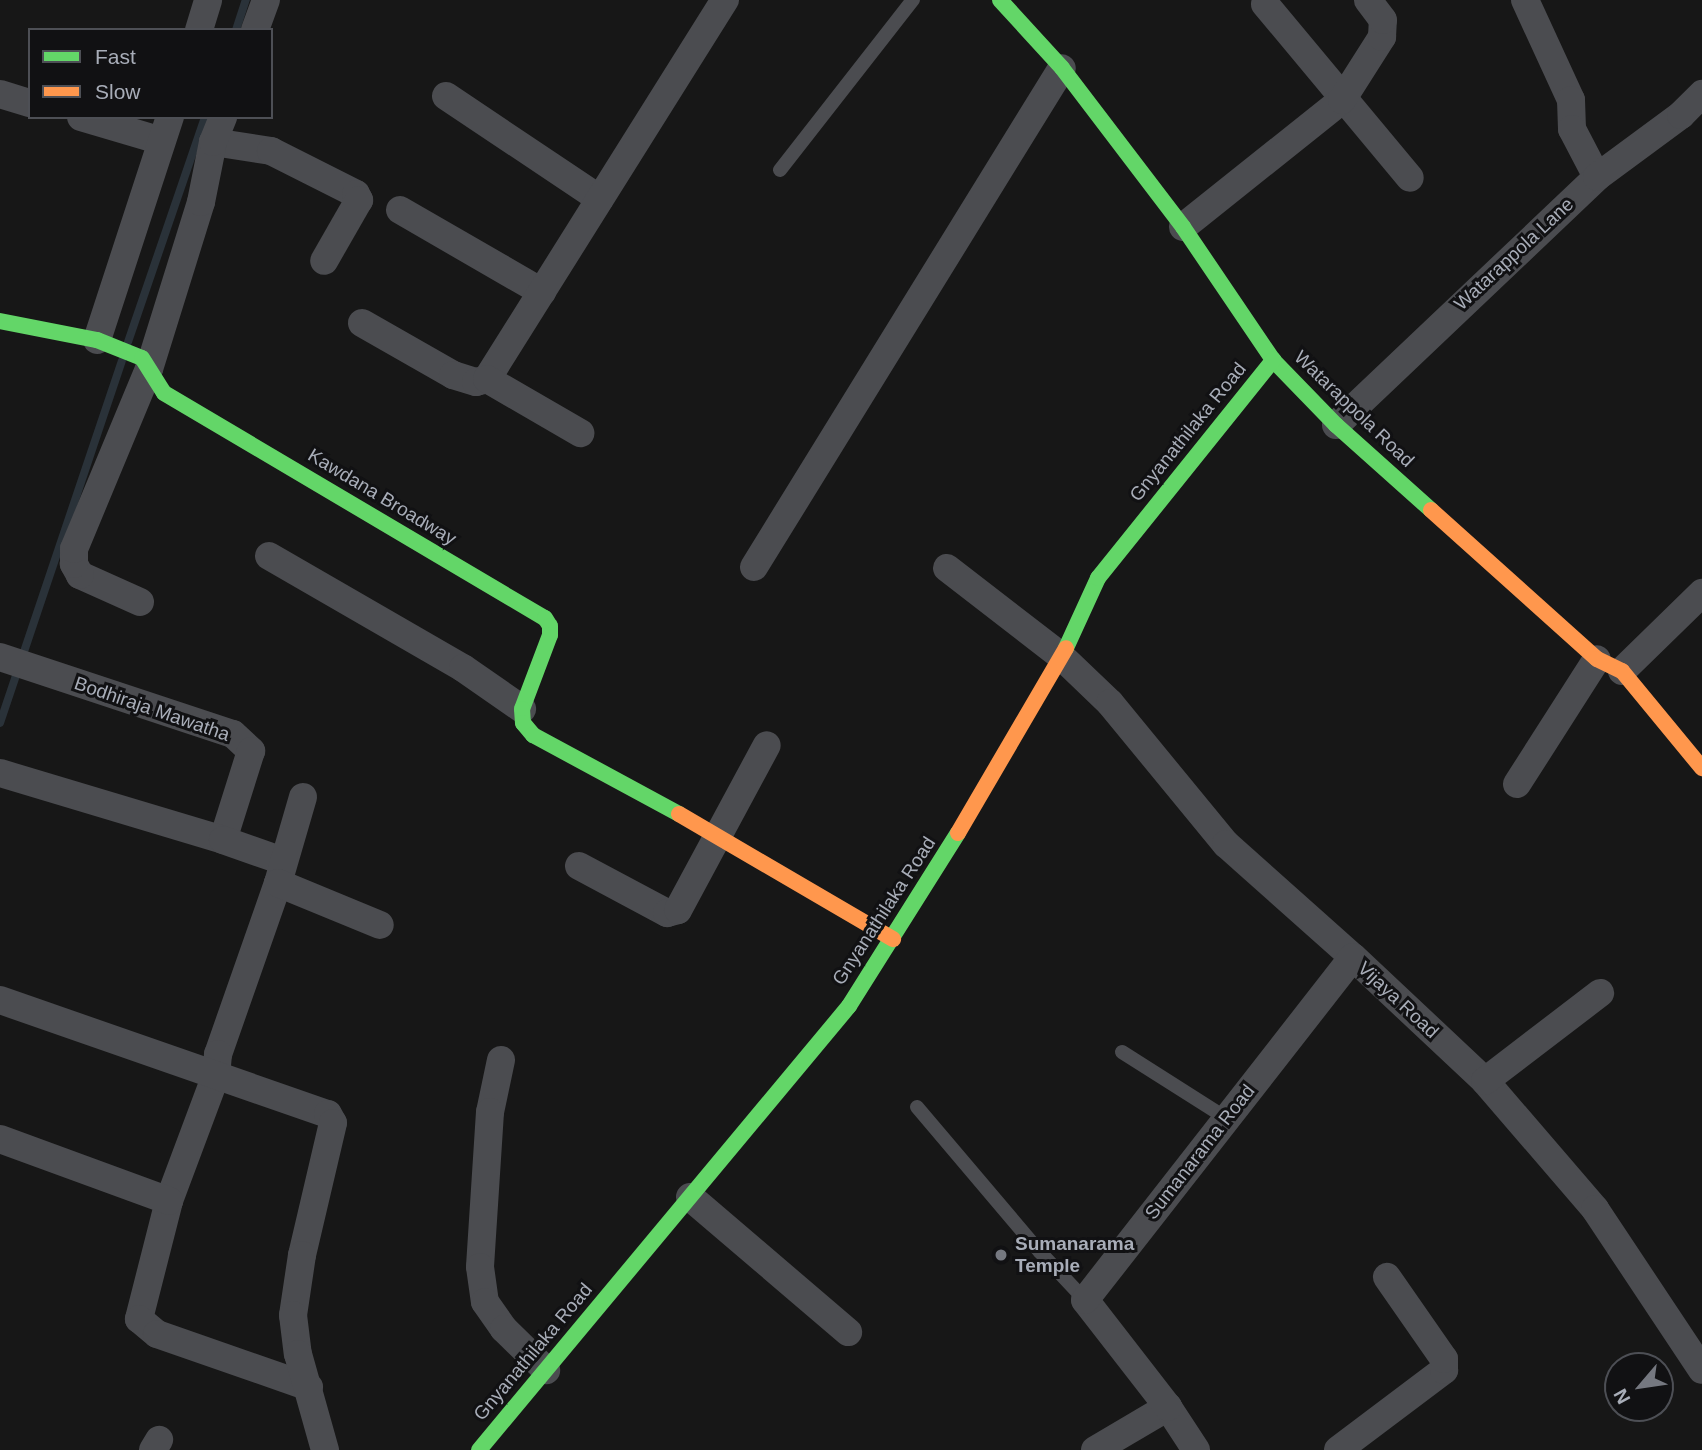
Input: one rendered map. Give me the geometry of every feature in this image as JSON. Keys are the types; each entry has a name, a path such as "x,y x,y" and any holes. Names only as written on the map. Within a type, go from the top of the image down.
{"street":[{"path":"200,28 208,0"},
{"path":"256,28 266,0"},
{"path":"362,323 453,375 476,382 487,379 725,0"},
{"name":"Watarappola Road","path":"1000,0 1062,68 1183,227 1273,360 1336,425 1597,659 1622,671 1702,768"},
{"path":"1183,227 1342,100 1382,37 1383,20 1368,0"},
{"path":"1525,0 1571,100 1572,129 1597,177"},
{"path":"1265,4 1342,100 1410,178"},
{"path":"754,567 1062,68"},
{"path":"0,94 28,102"},
{"name":"Watarappola Lane","path":"1336,425 1597,177 1681,114 1702,94"},
{"path":"446,96 600,199"},
{"path":"95,119 166,129 106,344"},
{"path":"140,602 80,575 74,564 74,549 146,364 201,202 218,130 271,151 356,194 359,200 324,261"},
{"path":"400,210 542,292"},
{"path":"0,321 106,344 146,364"},
{"name":"Gnyanathilaka Road","path":"479,1450 849,1006 991,782 1062,657 1098,578 1273,360"},
{"name":"Kawdana Broadway","path":"146,364 164,393 545,618 550,626 550,635 522,709"},
{"path":"487,379 580,433"},
{"path":"269,556 463,668 522,709 523,723 533,735 622,781 893,939"},
{"name":"Vijaya Road","path":"947,568 1062,657 1110,703 1226,844 1353,957 1485,1081 1595,1209 1697,1353"},
{"path":"1622,671 1702,593"},
{"name":"Bodhiraja Mawatha","path":"0,657 233,734 251,751 223,840"},
{"path":"1517,784 1597,659"},
{"path":"579,866 667,913 678,910 767,745"},
{"path":"1,773 223,840 380,925"},
{"path":"303,797 281,872 218,1054 216,1075 169,1201 139,1319 158,1334 309,1387"},
{"name":"Sumanarama Road","path":"1086,1300 1353,957"},
{"path":"1485,1081 1600,993"},
{"path":"0,1000 328,1114 333,1123 302,1255 293,1315 298,1354 325,1450"},
{"path":"500,1060 490,1112 480,1268 485,1302 504,1329 546,1370"},
{"path":"0,1139 169,1201"},
{"path":"690,1197 848,1332"},
{"path":"1338,1450 1444,1370 1444,1359 1387,1278"},
{"path":"1086,1300 1168,1407 1196,1450"},
{"path":"1095,1450 1168,1407"}],"lane":[{"path":"780,170 913,0"},
{"path":"1122,1052 1226,1118"},
{"path":"917,1107 1040,1252 1086,1300"}],"waterway":[{"path":"237,28 246,0"},
{"path":"128,342 204,119"},
{"path":"0,723 122,361"}],"traffic: fast":[{"path":"1000,0 1062,68 1183,227 1273,360 1336,425 1431,510"},
{"path":"0,321 97,340 142,358 164,393 545,618 550,626 550,635 522,709 523,723 533,735 679,814"},
{"path":"1066,648 1098,578 1273,360"},
{"path":"479,1450 849,1006 958,833"}],"traffic: slow":[{"path":"1431,510 1597,659 1622,671 1702,768"},
{"path":"958,833 1066,648"},
{"path":"679,814 893,939"}],"place":[{"name":"Sumanarama Temple","path":"1001,1255"}]}
